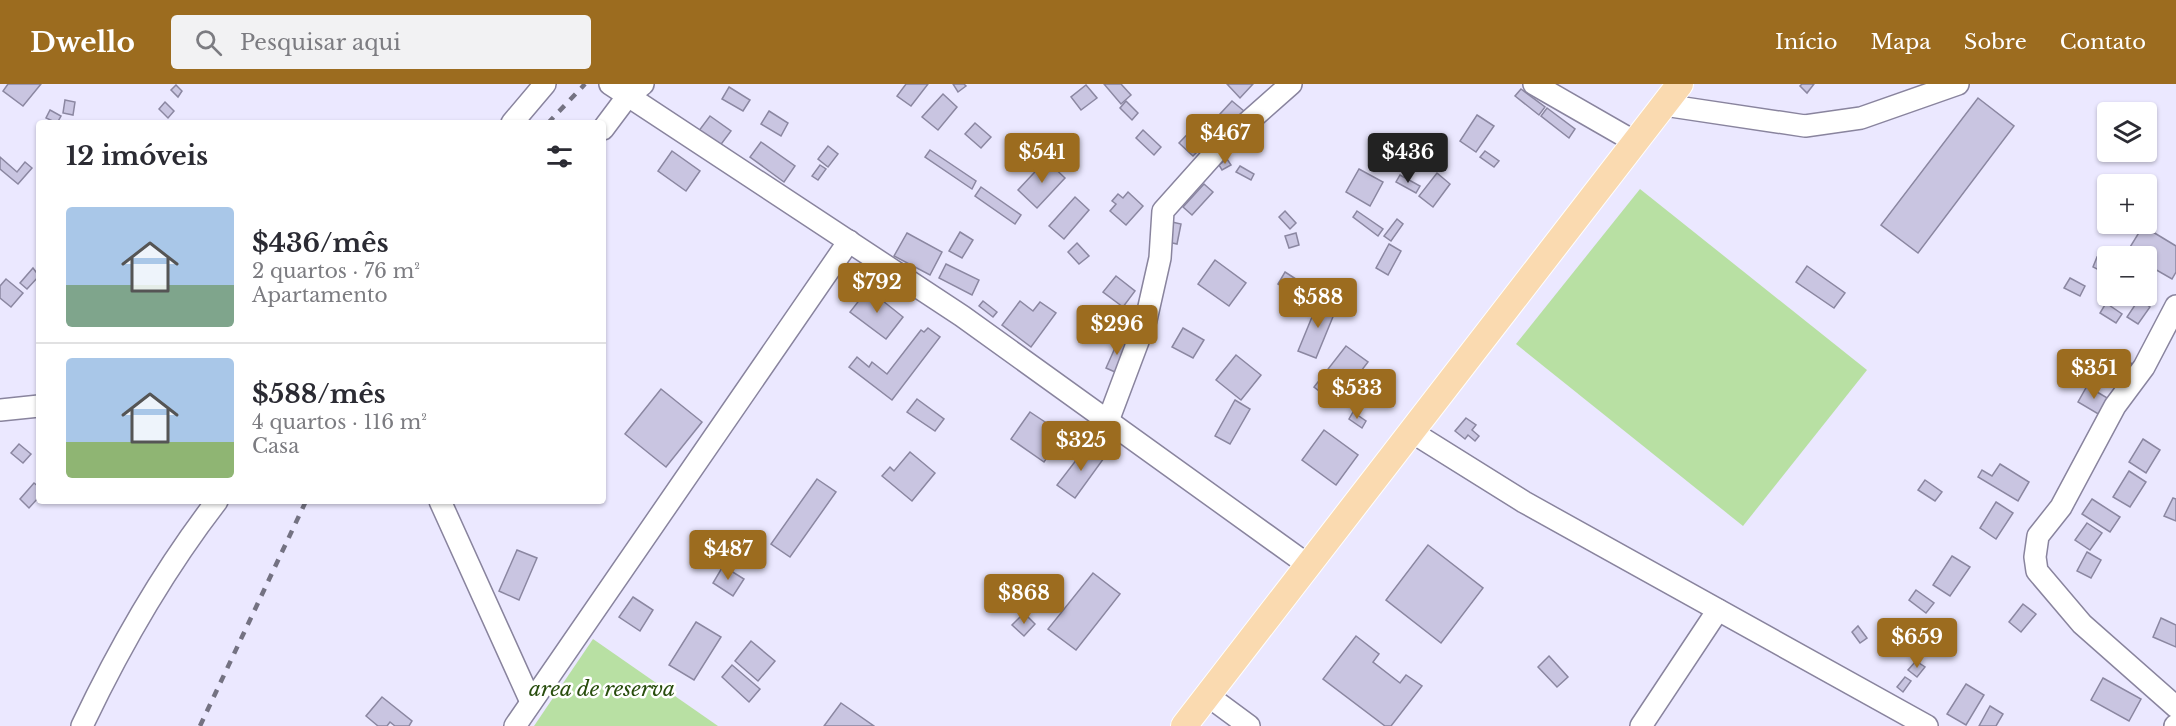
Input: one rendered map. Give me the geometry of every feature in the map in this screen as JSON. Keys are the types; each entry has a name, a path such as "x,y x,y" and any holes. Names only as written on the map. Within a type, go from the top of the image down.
{"main road":[{"path":"1184,726 1680,84"}],"street":[{"path":"515,120 545,84"},
{"path":"610,84 635,91 660,115 962,316 1308,566"},
{"path":"1108,421 1146,320 1160,258 1163,211 1222,145 1291,84"},
{"path":"1534,84 1635,142"},
{"path":"1664,105 1805,126 1861,118 1958,84"},
{"path":"606,125 635,91"},
{"path":"515,726 849,241"},
{"path":"2176,306 2144,367 2115,406 2061,507 2038,536 2035,557 2037,571 2082,624 2176,708"},
{"path":"0,410 36,406"},
{"path":"1412,432 1515,497 1927,726"},
{"path":"82,726 111,665 145,606 177,553 215,504"},
{"path":"441,504 531,702"},
{"path":"1641,726 1718,610"},
{"path":"1207,695 1249,726"}],"green space":[{"path":"1640,189 1867,370 1743,526 1516,344"},
{"name":"area de reserva","path":"593,639 718,726 534,726"}],"building":[{"path":"8,84 41,84 23,106 3,91"},
{"path":"906,84 928,84 911,106 897,96"},
{"path":"953,84 964,84 966,86 958,92"},
{"path":"1104,84 1121,84 1131,95 1121,104"},
{"path":"1227,84 1253,84 1240,98"},
{"path":"1814,84 1807,93 1800,86"},
{"path":"176,85 182,91 178,97 171,90"},
{"path":"1086,85 1097,98 1081,110 1071,97"},
{"path":"729,87 750,100 743,111 722,99"},
{"path":"1521,89 1545,107 1539,115 1515,96"},
{"path":"943,94 957,107 938,130 922,117"},
{"path":"1978,98 2014,126 1918,253 1881,225"},
{"path":"65,100 75,102 73,115 63,113"},
{"path":"1126,101 1138,113 1132,120 1120,108"},
{"path":"1232,101 1244,111 1232,124 1220,114"},
{"path":"165,102 174,111 168,118 159,109"},
{"path":"1547,108 1575,129 1569,138 1541,116"},
{"path":"50,110 61,116 59,120 46,118"},
{"path":"769,111 788,123 781,136 761,124"},
{"path":"1477,115 1494,126 1476,152 1460,141"},
{"path":"710,116 731,131 719,147 698,132"},
{"path":"1202,119 1216,133 1193,156 1179,143"},
{"path":"975,123 991,137 981,148 965,134"},
{"path":"1143,130 1161,147 1154,155 1136,138"},
{"path":"761,142 795,166 784,182 750,157"},
{"path":"828,146 838,154 828,167 818,159"},
{"path":"930,150 976,181 972,189 925,157"},
{"path":"672,151 700,171 686,191 658,171"},
{"path":"1485,151 1499,161 1494,167 1480,157"},
{"path":"0,157 17,172 25,162 32,168 18,184 0,169"},
{"path":"1227,159 1231,165 1222,170 1219,165"},
{"path":"1046,160 1065,178 1037,208 1018,190"},
{"path":"820,165 826,169 818,180 812,176"},
{"path":"1240,166 1254,174 1251,180 1236,172"},
{"path":"1359,169 1383,182 1370,206 1346,192"},
{"path":"1437,173 1450,184 1433,207 1419,196"},
{"path":"1400,175 1420,186 1416,193 1396,182"},
{"path":"1204,184 1213,192 1192,215 1183,207"},
{"path":"981,187 1021,215 1015,224 975,196"},
{"path":"1128,192 1143,206 1126,225 1110,211 1116,204 1112,201 1118,194 1123,198"},
{"path":"1075,197 1089,210 1064,239 1049,226"},
{"path":"1285,211 1296,223 1290,229 1279,217"},
{"path":"1357,211 1383,229 1378,236 1353,217"},
{"path":"1397,219 1403,224 1391,241 1384,236"},
{"path":"1172,222 1181,224 1177,244 1168,242"},
{"path":"960,232 973,240 962,258 949,251"},
{"path":"907,233 942,252 930,275 894,256"},
{"path":"1296,233 1299,245 1289,248 1285,236"},
{"path":"2138,234 2156,234 2176,246 2176,272 2172,279 2157,270 2157,246 2131,246"},
{"path":"1077,243 1089,256 1079,264 1068,252"},
{"path":"1389,244 1401,251 1388,275 1376,268"},
{"path":"2097,257 2097,269 2093,267"},
{"path":"1215,260 1246,283 1229,306 1198,284"},
{"path":"946,264 979,280 972,295 939,278"},
{"path":"1807,266 1845,293 1834,308 1796,282"},
{"path":"33,268 36,272 36,279 27,289 20,283"},
{"path":"1285,272 1296,279 1289,291 1278,284"},
{"path":"1116,276 1135,291 1123,307 1103,292"},
{"path":"2070,278 2085,286 2080,296 2064,288"},
{"path":"6,279 23,293 11,307 0,298 0,286"},
{"path":"868,289 903,317 886,339 850,312"},
{"path":"1319,300 1337,307 1316,358 1298,351"},
{"path":"983,301 997,312 993,317 979,306"},
{"path":"1020,301 1033,311 1040,302 1056,313 1031,347 1002,325"},
{"path":"2104,306 2110,306 2122,314 2116,323 2100,313"},
{"path":"2134,306 2150,307 2138,324 2127,317"},
{"path":"928,328 940,337 892,400 849,367 857,357 869,367 872,362 887,374 921,330 924,332"},
{"path":"1183,328 1204,340 1193,358 1172,347"},
{"path":"1119,339 1128,343 1115,372 1106,368"},
{"path":"1346,346 1368,362 1336,404 1314,387"},
{"path":"1236,355 1261,375 1241,400 1216,380"},
{"path":"2123,357 2132,364 2125,373 2116,366"},
{"path":"2087,386 2109,399 2100,415 2078,402"},
{"path":"661,389 702,422 666,467 625,434"},
{"path":"917,399 944,419 935,431 907,412"},
{"path":"1235,400 1250,409 1230,444 1215,436"},
{"path":"1030,412 1063,434 1044,462 1011,439"},
{"path":"1353,412 1366,421 1362,428 1349,419"},
{"path":"1466,418 1476,425 1472,430 1479,436 1475,441 1468,435 1465,439 1455,431"},
{"path":"1324,430 1358,455 1336,485 1302,460"},
{"path":"2143,439 2160,450 2146,473 2129,462"},
{"path":"19,444 31,454 23,463 11,453"},
{"path":"1087,446 1104,458 1075,498 1057,485"},
{"path":"910,452 935,473 912,501 882,476 890,467 894,471"},
{"path":"2000,464 2029,482 2018,501 1978,477 1982,470 1992,476"},
{"path":"2129,471 2146,482 2130,507 2113,497"},
{"path":"817,479 836,492 790,557 771,544"},
{"path":"1925,480 1942,492 1935,501 1918,490"},
{"path":"34,483 36,485 36,500 29,508 20,499"},
{"path":"2173,498 2176,499 2176,521 2164,516"},
{"path":"2092,499 2120,517 2110,532 2082,514"},
{"path":"1996,502 2013,513 1996,539 1980,528"},
{"path":"2087,523 2102,533 2090,550 2075,540"},
{"path":"1428,545 1483,588 1441,643 1386,600"},
{"path":"517,550 537,558 519,600 499,591"},
{"path":"2087,552 2101,560 2091,578 2077,571"},
{"path":"1952,556 1970,567 1950,596 1933,585"},
{"path":"723,566 744,579 733,596 713,583"},
{"path":"1093,573 1120,594 1076,650 1048,629"},
{"path":"1916,590 1934,603 1926,613 1909,600"},
{"path":"633,597 653,610 640,631 619,617"},
{"path":"2023,604 2036,614 2021,632 2009,622"},
{"path":"1024,613 1035,624 1024,636 1012,625"},
{"path":"2161,618 2176,625 2176,647 2153,637"},
{"path":"1917,619 1932,631 1912,657 1897,645"},
{"path":"696,622 721,637 694,680 669,665"},
{"path":"1858,626 1867,638 1860,643 1852,632"},
{"path":"1356,636 1379,654 1373,662 1400,683 1406,675 1422,686 1391,726 1385,726 1323,679"},
{"path":"751,641 775,661 758,681 735,661"},
{"path":"1549,656 1568,677 1557,687 1538,667"},
{"path":"1916,661 1925,667 1917,677 1908,670"},
{"path":"732,665 760,689 749,702 722,677"},
{"path":"1905,677 1911,681 1903,692 1897,687"},
{"path":"2103,678 2141,699 2129,721 2091,700"},
{"path":"1966,684 1984,695 1966,725 1947,714"},
{"path":"382,697 412,721 409,726 395,726 390,722 387,726 378,726 366,716"},
{"path":"841,703 874,726 824,726"},
{"path":"1990,706 2003,714 1996,726 1979,726"}],"railway":[{"path":"551,120 585,84"},
{"path":"200,726 305,504"}]}
